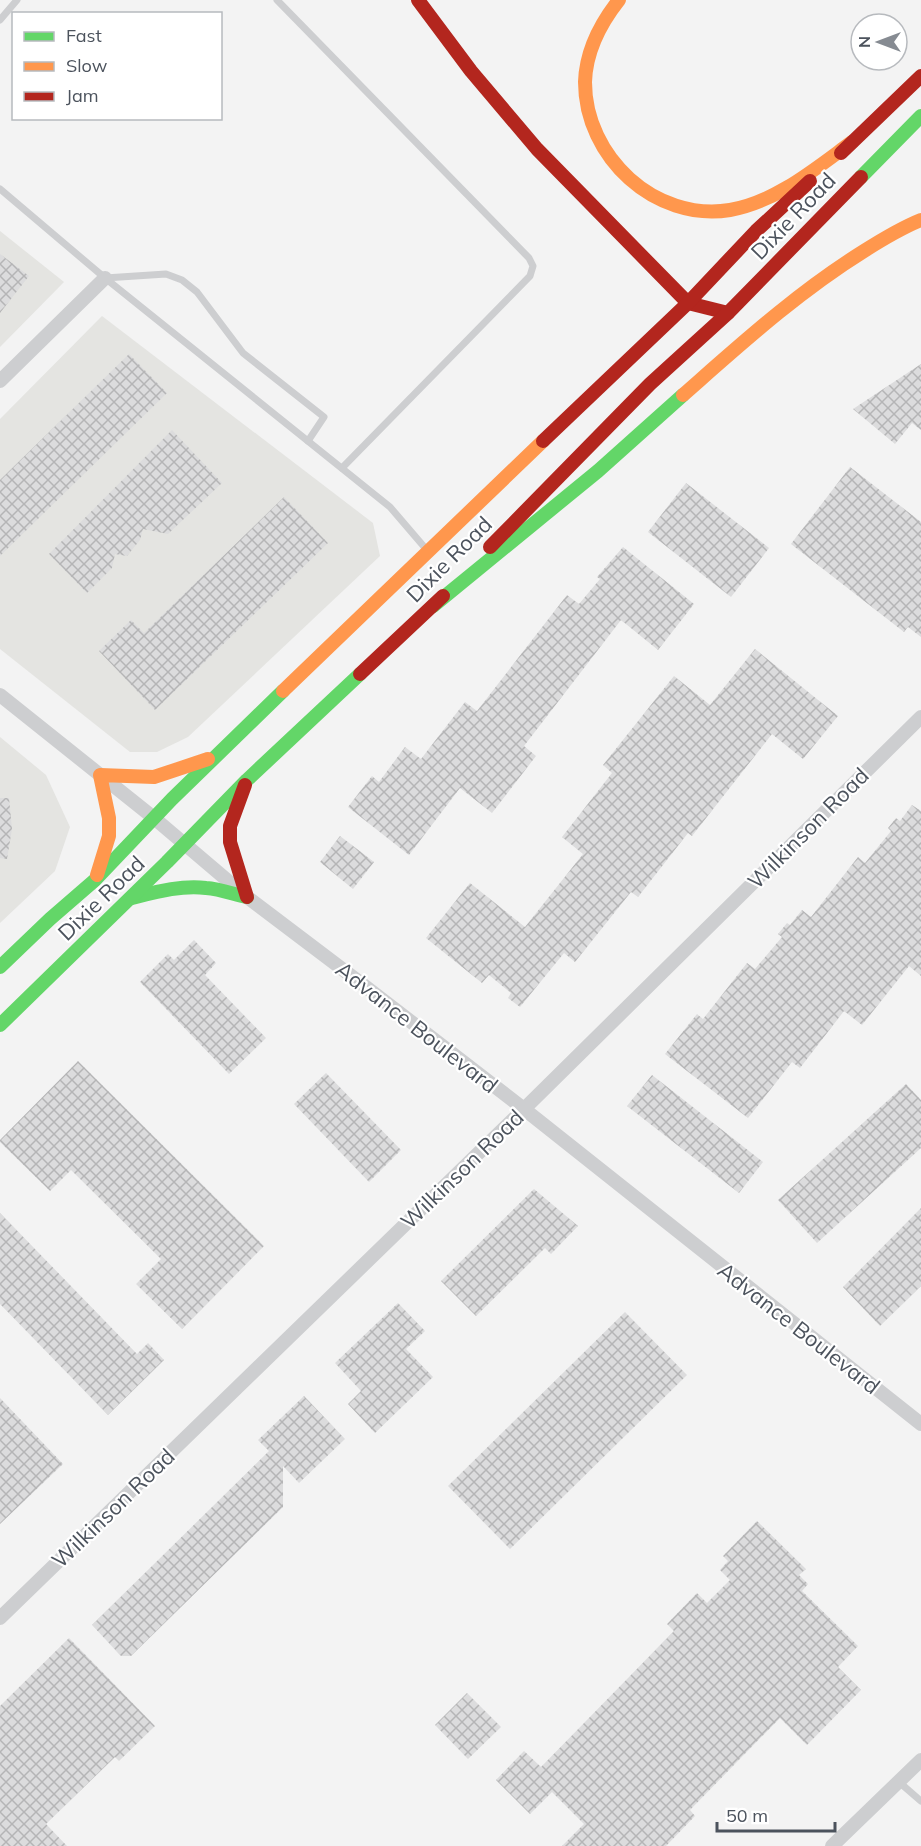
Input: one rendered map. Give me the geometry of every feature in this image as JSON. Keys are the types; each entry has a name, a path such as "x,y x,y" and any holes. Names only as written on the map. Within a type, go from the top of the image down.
{"main road":[{"path":"418,0 471,71 537,149 688,303 728,313"},
{"path":"619,0 595,35 586,66 587,95 592,124 600,143 619,170 643,191 663,201 689,209 727,210 763,200 791,187 852,142"},
{"name":"Dixie Road","path":"0,967 95,880 219,754 688,303 756,231 921,76"},
{"name":"Dixie Road","path":"0,1025 130,899 247,780 433,606 650,384 728,313 921,116"},
{"path":"433,606 598,471 769,319 833,270 901,228 921,220"},
{"path":"95,880 110,836 110,818 100,775 154,777 219,754"},
{"path":"247,780 230,826 230,842 247,897"},
{"path":"130,899 167,889 188,888 213,889 247,897"}],"street":[{"path":"0,381 105,278"},
{"name":"Advance Boulevard","path":"0,695 185,843 247,897 524,1109 921,1424"},
{"name":"Wilkinson Road","path":"0,1618 524,1109 921,717"},
{"path":"832,1846 921,1760"}],"lane":[{"path":"0,20 17,0"},
{"path":"277,0 529,258 533,266 530,276 342,468"},
{"path":"0,189 105,278 390,507 428,551"},
{"path":"105,278 166,273 182,280 197,292 243,353 324,417 308,441"},
{"path":"898,1782 921,1801"}],"shaded area":[{"path":"0,231 64,282 0,347"},
{"path":"102,316 373,523 380,556 188,737 157,752 130,752 0,649 0,419"},
{"path":"0,737 46,775 70,827 55,871 0,923"}],"building":[{"path":"0,254 29,276 0,313"},
{"path":"129,354 167,393 0,556 0,480"},
{"path":"921,364 921,430 912,423 895,444 853,409"},
{"path":"172,430 222,483 168,534 143,529 140,540 127,556 115,554 112,568 87,593 49,554"},
{"path":"850,467 921,522 921,637 908,627 904,632 791,544"},
{"path":"686,483 769,548 731,597 648,532"},
{"path":"284,497 328,543 155,710 99,651 131,620 144,633"},
{"path":"623,547 694,604 658,650 621,620 524,746 536,756 492,813 460,788 409,855 348,807 372,776 379,782 405,747 421,759 465,702 477,711 567,595 579,604 600,579 597,577"},
{"path":"755,649 838,716 803,759 772,734 692,836 688,833 638,897 631,892 575,962 564,953 520,1007 508,998 511,993 489,975 482,983 426,938 470,883 525,927 583,854 562,837 612,773 603,765 674,676 710,705"},
{"path":"0,798 9,798 12,829 7,859 0,858"},
{"path":"912,805 921,811 921,976 909,966 862,1025 844,1011 800,1068 792,1062 748,1118 665,1054 697,1014 703,1019 747,963 755,969 782,937 778,934 787,923 790,925 802,910 811,917 858,857 865,863 891,831 888,828 896,818 900,821"},
{"path":"340,836 374,862 353,889 320,862"},
{"path":"194,940 216,963 205,975 266,1038 229,1074 140,982 168,954 174,960"},
{"path":"78,1061 264,1246 182,1329 136,1284 161,1259 71,1170 50,1191 0,1142"},
{"path":"326,1073 401,1150 369,1182 294,1104"},
{"path":"652,1075 763,1162 739,1193 627,1106"},
{"path":"906,1084 921,1100 921,1148 817,1243 778,1200"},
{"path":"534,1189 578,1226 551,1254 545,1248 476,1316 441,1281"},
{"path":"921,1208 921,1286 880,1326 843,1287"},
{"path":"0,1213 137,1354 148,1343 164,1360 108,1415 0,1304"},
{"path":"398,1303 425,1331 406,1349 433,1377 375,1433 348,1404 361,1391 335,1363"},
{"path":"625,1312 687,1375 510,1549 448,1486"},
{"path":"304,1396 345,1439 299,1483 283,1466 283,1507 131,1656 121,1656 92,1625 269,1451 258,1440"},
{"path":"0,1398 63,1464 0,1524"},
{"path":"757,1521 806,1569 799,1575 808,1584 802,1591 858,1646 838,1667 861,1690 807,1745 780,1718 690,1810 695,1816 666,1846 562,1846 584,1824 552,1792 530,1814 496,1780 524,1751 541,1767 674,1631 667,1624 697,1593 707,1603 730,1580 720,1570 728,1561 723,1556"},
{"path":"69,1638 155,1726 119,1761 115,1757 46,1824 67,1846 0,1846 0,1706"},
{"path":"467,1693 501,1727 468,1759 435,1725"}],"traffic: fast":[{"path":"861,177 921,116"},
{"path":"433,606 598,471 683,395"},
{"path":"0,1025 167,862 247,780 360,674"},
{"path":"0,967 95,880 172,799 283,691"},
{"path":"132,898 187,887 216,889 247,897"}],"traffic: slow":[{"path":"619,0 600,28 588,59 585,82 588,110 597,135 611,159 629,179 651,195 676,206 702,211 730,210 747,206 794,183 852,142"},
{"path":"683,395 770,319 816,284 878,242 921,220"},
{"path":"283,691 543,441"},
{"path":"97,875 109,836 109,818 100,775 154,777 208,759"}],"traffic: jam":[{"path":"418,0 471,71 537,149 688,303 728,313"},
{"path":"841,153 921,76"},
{"path":"490,547 650,384 728,313 861,177"},
{"path":"543,441 688,303 756,231 810,181"},
{"path":"360,674 443,596"},
{"path":"245,785 230,826 230,842 247,897"}]}
